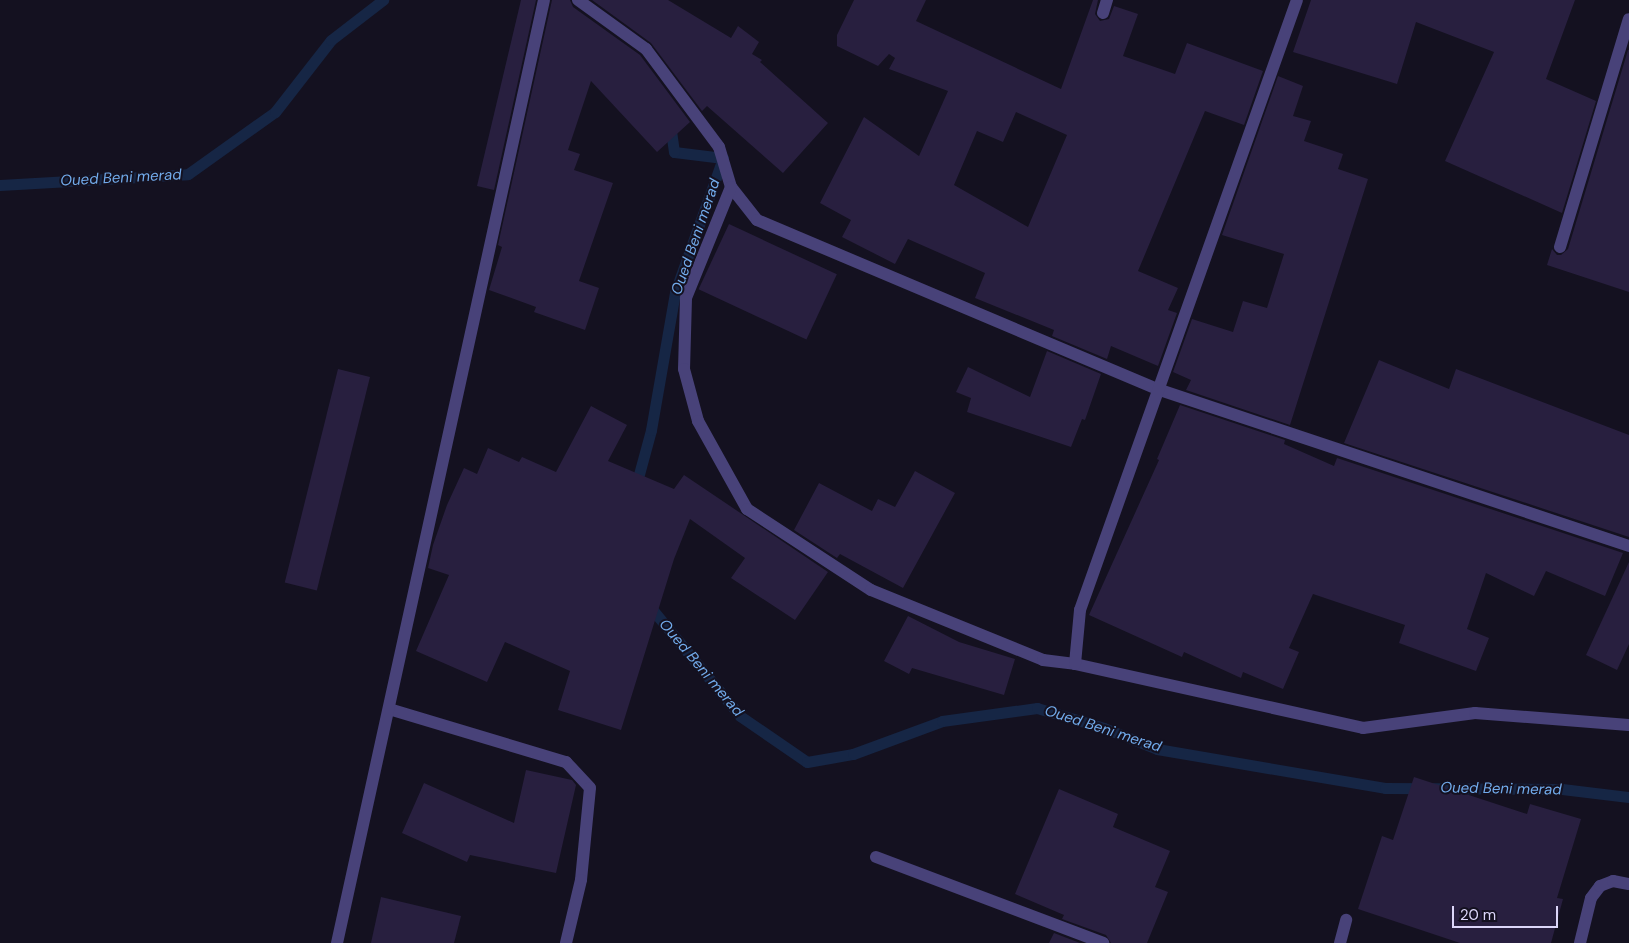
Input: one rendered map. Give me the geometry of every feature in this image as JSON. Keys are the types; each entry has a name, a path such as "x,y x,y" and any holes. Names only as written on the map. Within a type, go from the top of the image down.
{"street":[{"path":"337,943 544,0"},
{"path":"578,0 646,49 719,147 731,187 757,220 1160,390 1629,546"},
{"path":"1103,13 1107,0"},
{"path":"1075,664 1080,610 1160,390 1297,0"},
{"path":"1560,246 1629,19"},
{"path":"731,187 686,298 684,369 698,421 746,509 871,590 1043,660 1075,664 1362,728 1475,713 1629,725"},
{"path":"389,709 566,762 590,788 580,880 566,943"},
{"path":"876,857 1103,943"},
{"path":"1580,943 1591,898 1600,886 1613,881 1629,884"},
{"path":"1340,943 1346,920"}],"building":[{"path":"521,0 536,0 494,190 477,186"},
{"path":"552,0 570,0 573,7 640,55 690,122 657,152 591,81 568,150 580,154 574,170 613,183 579,281 599,288 585,330 534,312 536,307 489,290 502,247 498,245"},
{"path":"592,0 668,0 731,38 738,26 759,42 752,54 762,60 760,62 828,123 783,173 707,106 702,111 651,43"},
{"path":"854,0 926,0 916,21 1061,89 1093,0 1098,0 1095,14 1100,21 1109,19 1114,6 1138,14 1123,56 1175,74 1187,43 1263,71 1244,125 1205,111 1138,271 1178,288 1168,310 1177,313 1158,366 1111,346 1107,359 1052,336 1054,330 975,298 985,273 908,239 895,264 842,237 851,220 820,203 864,117 919,156 948,91 889,69 895,58 889,54 878,66 837,46 837,35","holes":["1016,112 1067,135 1028,227 954,185 977,131 1003,142"]},
{"path":"1311,0 1575,0 1546,79 1596,101 1562,213 1445,161 1494,52 1416,22 1397,84 1293,52"},
{"path":"1628,50 1629,292 1547,265 1552,249 1557,255 1561,255 1568,249"},
{"path":"1278,76 1303,86 1293,116 1311,121 1304,141 1343,154 1338,169 1368,179 1290,425 1186,390 1191,380 1173,372 1192,319 1233,332 1243,301 1267,308 1284,254 1222,235"},
{"path":"729,224 837,274 806,340 699,289"},
{"path":"1047,351 1101,374 1085,420 1082,419 1071,447 967,412 971,398 956,392 968,367 1030,397"},
{"path":"1379,360 1449,389 1456,369 1629,435 1629,537 1344,443"},
{"path":"338,369 370,377 317,590 285,582"},
{"path":"1180,405 1285,440 1284,444 1334,466 1337,458 1623,553 1605,596 1546,571 1534,596 1486,573 1467,629 1489,638 1476,671 1399,643 1405,625 1313,594 1289,648 1299,652 1283,689 1243,672 1241,678 1184,652 1182,657 1089,615 1159,460 1157,459"},
{"path":"591,406 627,425 608,461 674,489 684,475 828,572 795,620 731,578 745,558 690,519 674,559 621,730 558,710 570,671 505,642 487,682 416,651 449,575 428,568 433,545 447,505 464,468 477,474 488,448 519,462 522,457 556,472"},
{"path":"915,471 955,493 903,588 840,554 837,558 794,530 819,483 872,511 878,499 895,507"},
{"path":"1629,562 1629,644 1617,670 1586,655"},
{"path":"908,616 959,642 1015,659 1004,695 912,668 909,674 884,661"},
{"path":"526,770 572,780 576,785 556,873 470,855 467,862 402,833 424,783 514,823"},
{"path":"1414,777 1527,814 1530,804 1581,819 1557,898 1563,899 1551,943 1460,943 1358,909 1382,836 1393,840"},
{"path":"1059,789 1118,814 1113,827 1170,851 1155,887 1168,892 1147,943 1111,943 1106,935 1062,919 1064,915 1015,894"},
{"path":"381,897 461,916 454,943 371,943"},
{"path":"1054,933 1080,943 1049,943"}],"waterway":[{"name":"Oued Beni merad","path":"0,185 188,174 275,112 331,40 383,0"},
{"name":"Oued Beni merad","path":"635,489 651,430 675,292 723,158 674,152 670,124"},
{"name":"Oued Beni merad","path":"647,603 740,716 807,762 853,754 942,721 1037,708 1104,728 1157,749 1385,788 1562,789 1629,797"}]}
